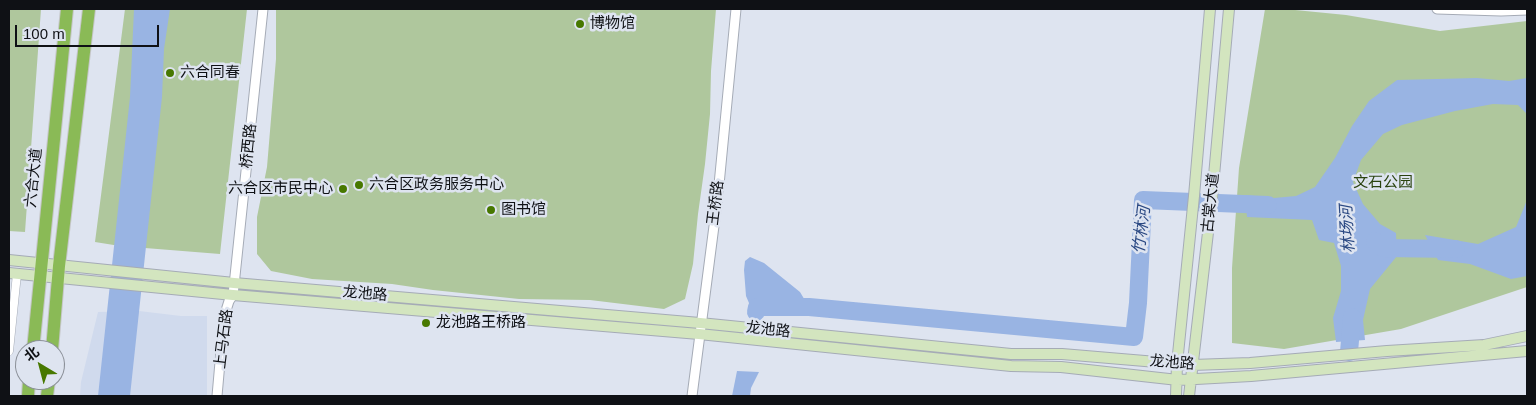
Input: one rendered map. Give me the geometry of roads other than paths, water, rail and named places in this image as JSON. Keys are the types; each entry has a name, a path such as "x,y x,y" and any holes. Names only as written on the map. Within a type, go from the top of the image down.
{"highway":[{"name":"六合大道","path":"34,340 67,9"},
{"path":"53,340 89,9"}],"main road":[{"name":"古棠大道","path":"1176,396 1210,9"},
{"name":"古棠大道","path":"1189,396 1212,198 1229,9"},
{"name":"龙池路","path":"9,260 41,270 233,295 699,334 1011,366 1061,367 1178,380 1527,350"},
{"name":"龙池路","path":"13,273 41,270"},
{"name":"龙池路","path":"59,272 234,283 700,323 1011,354 1062,354 1192,365 1250,363 1484,345 1527,336"}],"street":[{"name":"桥西路","path":"234,283 263,9"},
{"name":"王桥路","path":"692,396 718,195 736,9"},
{"path":"1437,9 1527,10"},
{"path":"9,351 13,273"},
{"name":"上马石路","path":"217,396 224,317 233,295 234,283"}],"water":[{"path":"134,9 170,9 164,49 162,97 130,396 98,396 130,97"},
{"path":"1477,78 1509,81 1527,78 1527,114 1518,105 1493,104 1455,111 1402,125 1383,134 1361,160 1353,182 1363,204 1380,224 1396,233 1397,256 1370,289 1363,320 1365,340 1336,342 1333,318 1341,291 1341,266 1334,243 1319,240 1312,220 1247,217 1245,195 1274,198 1296,196 1315,187 1335,158 1352,126 1369,101 1397,80"},
{"path":"1527,200 1527,276 1511,279 1470,264 1438,260 1425,235 1478,244 1516,227"},
{"path":"750,257 764,263 800,292 809,307 789,312 757,307 749,303 746,296 744,270 745,261"},
{"path":"737,371 759,372 751,388 750,396 732,396"}],"waterway":[{"name":"竹林河","path":"756,312 757,307 809,307 1134,337 1138,303 1143,200 1268,205"},
{"name":"竹林河","path":"1375,241 1383,248 1456,249"},
{"name":"林场河","path":"1349,352 1352,317"}],"place":[{"name":"博物馆","path":"580,24"},
{"name":"六合同春","path":"170,73"},
{"name":"六合区政务服务中心","path":"359,185"},
{"name":"六合区市民中心","path":"343,189"},
{"name":"图书馆","path":"491,210"},
{"name":"龙池路王桥路","path":"426,323"}],"park label":[{"name":"文石公园","path":"1383,183"}]}
